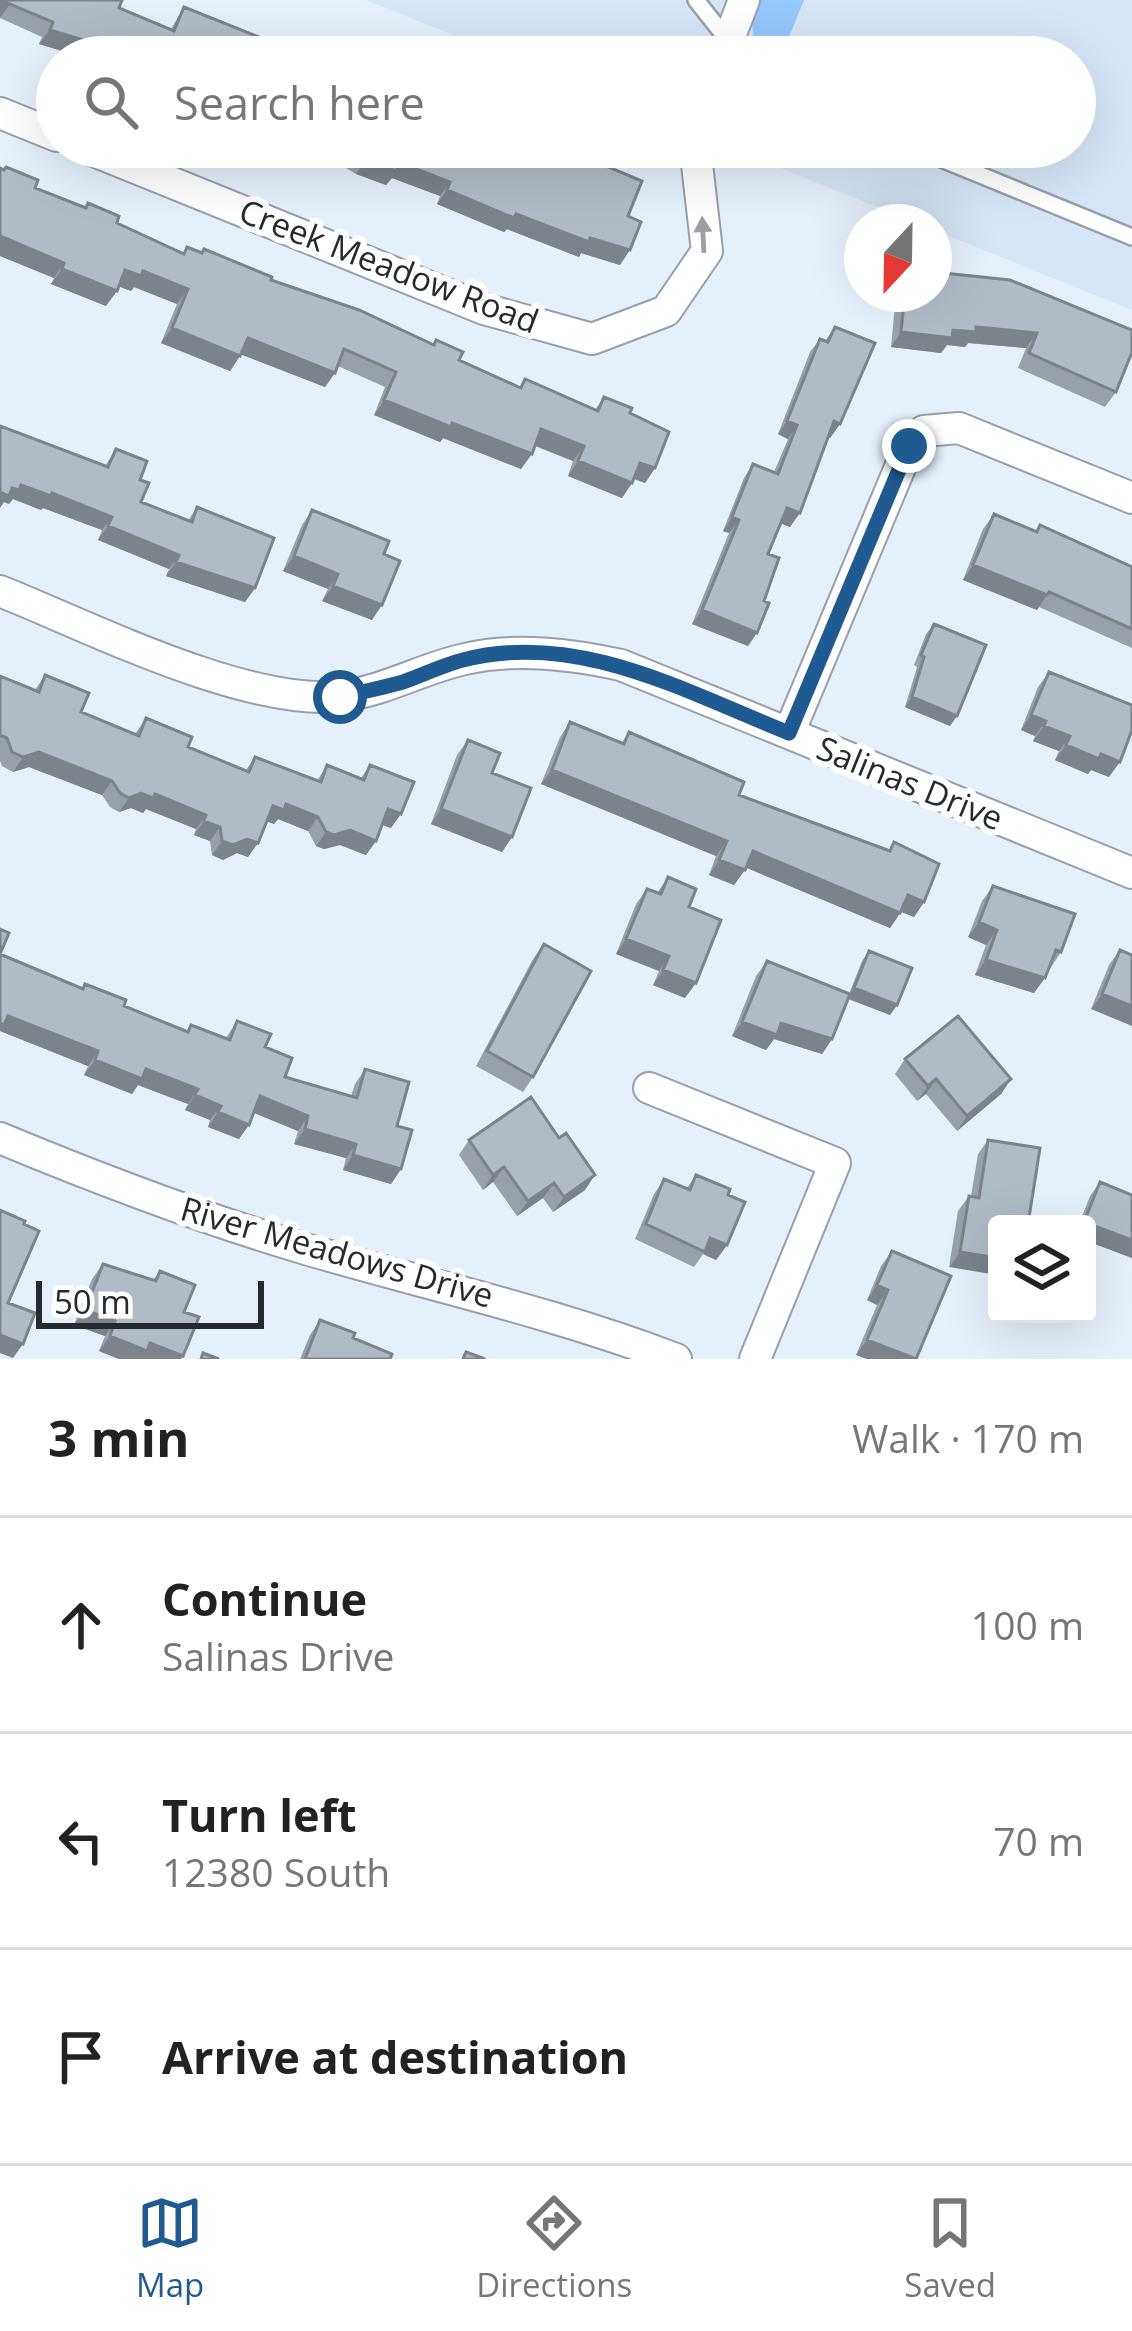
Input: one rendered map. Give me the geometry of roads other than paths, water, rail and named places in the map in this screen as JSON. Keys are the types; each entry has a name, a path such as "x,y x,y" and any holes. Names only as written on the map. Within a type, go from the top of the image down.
{"street":[{"path":"734,36 744,0"},
{"path":"0,113 36,128"},
{"name":"Creek Meadow Road","path":"136,168 484,309 592,338 666,311 706,251 697,168"},
{"path":"789,733 909,446 924,431 959,428 1132,498"},
{"name":"Salinas Drive","path":"0,591 221,679 279,694 340,697 465,659 528,653 574,655 621,665 1132,873"},
{"path":"649,1088 835,1163 755,1359"},
{"name":"River Meadows Drive","path":"0,1138 102,1180 308,1250 486,1296 676,1359"}],"lane":[{"path":"696,0 720,36"},
{"path":"963,168 1132,238"}]}
